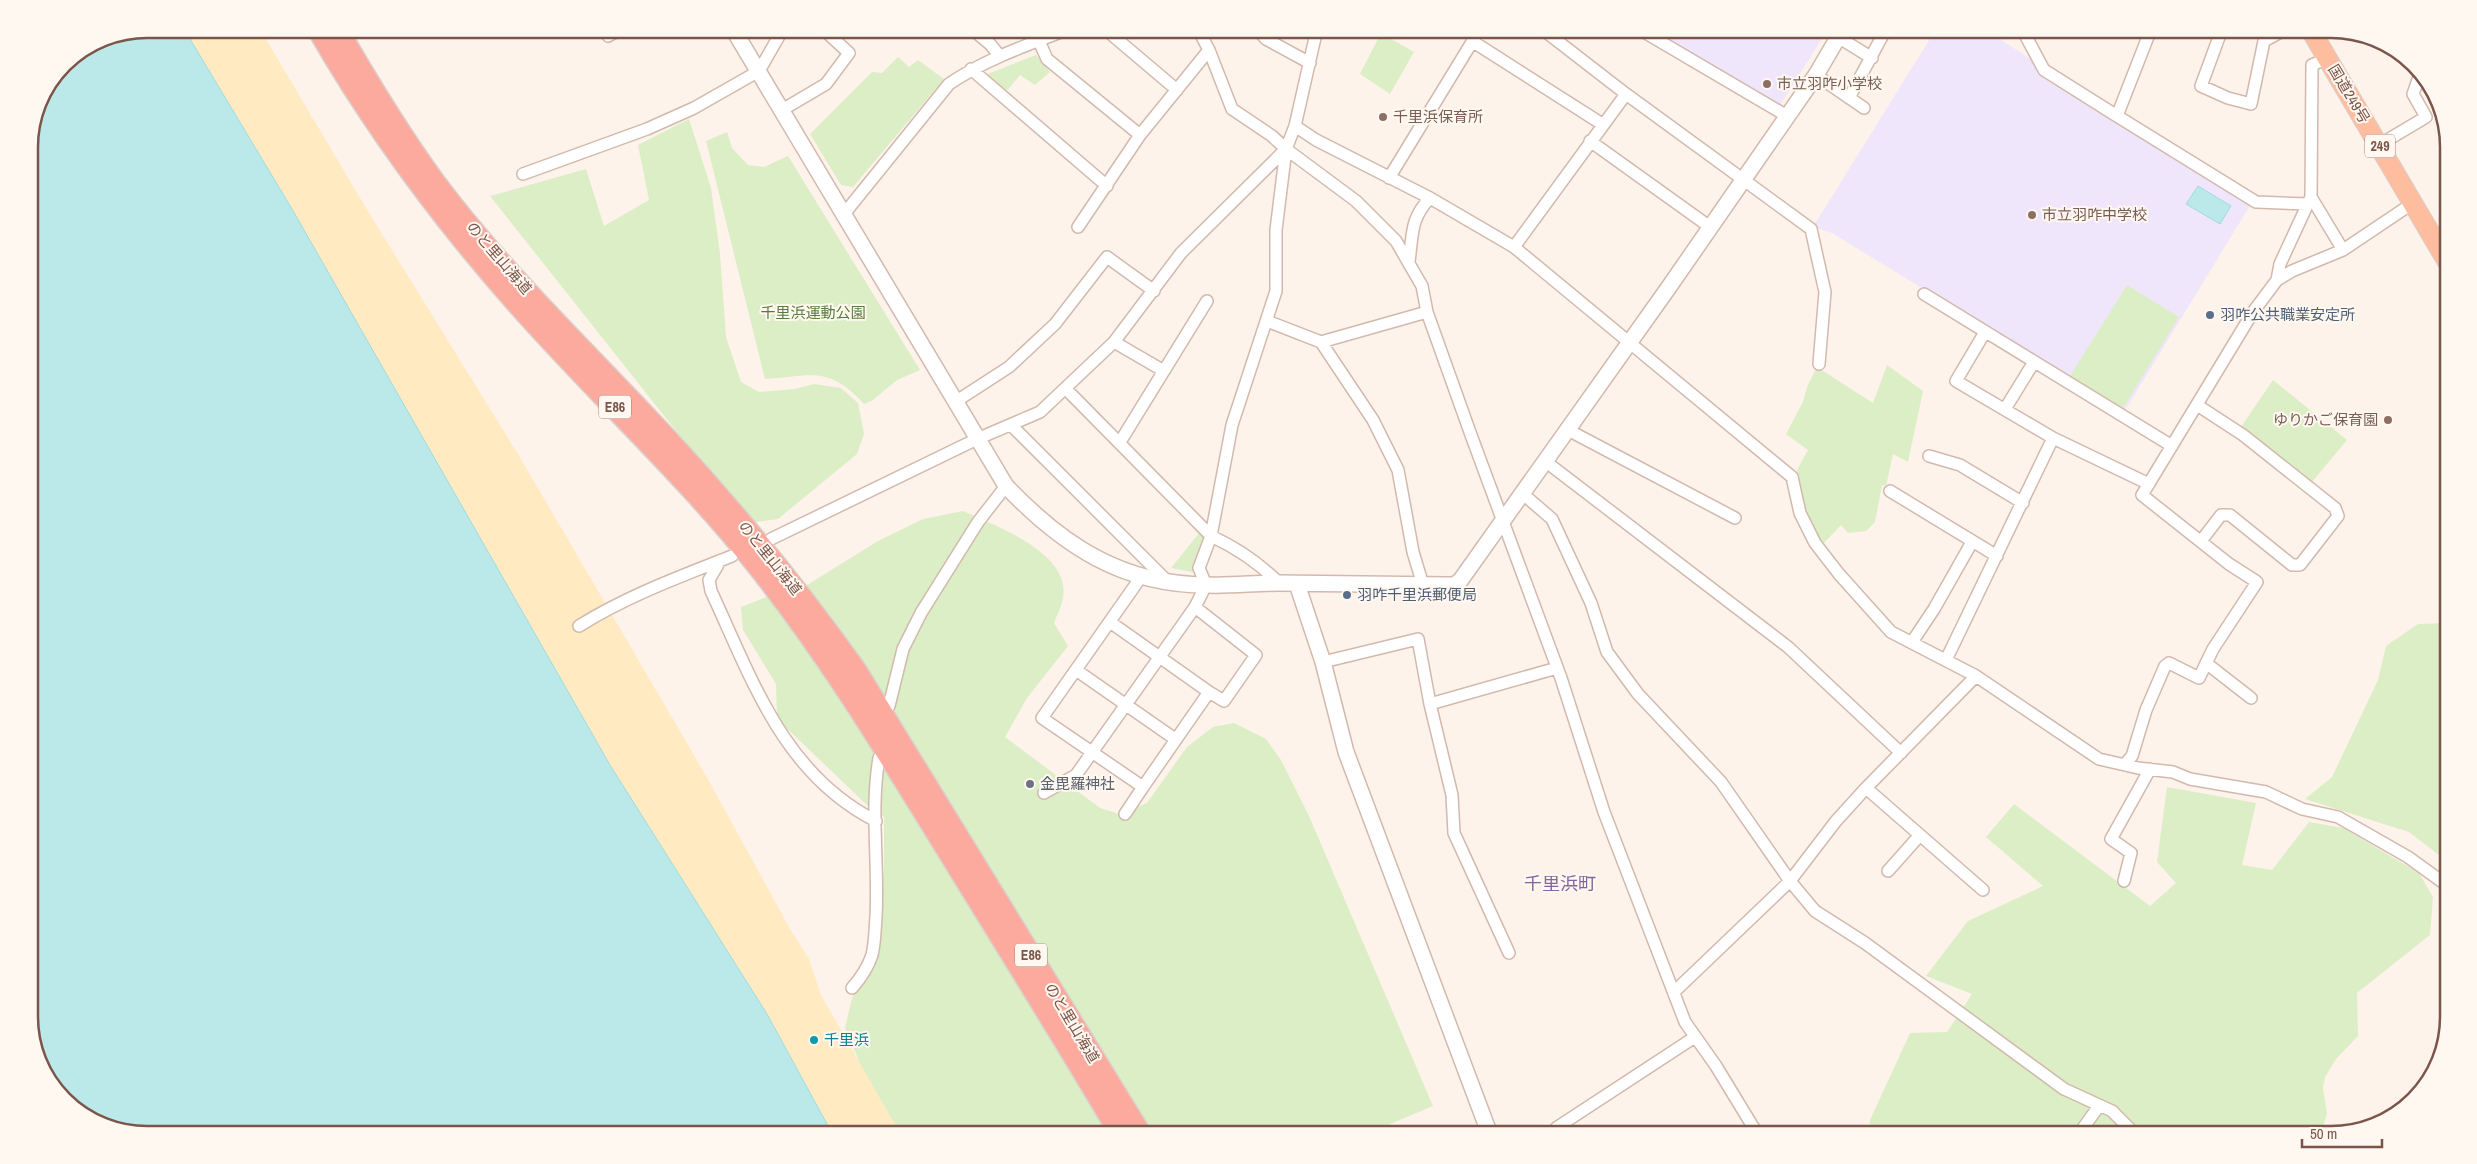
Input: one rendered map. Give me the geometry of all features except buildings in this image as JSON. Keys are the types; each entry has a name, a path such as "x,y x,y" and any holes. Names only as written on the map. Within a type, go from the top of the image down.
{"highway":[{"name":"のと里山海道","path":"324,38 393,150 455,232 524,311 666,459 755,563 800,621 844,684 889,756 1115,1126"},
{"name":"のと里山海道","path":"342,38 383,106 408,143 436,183 486,246 665,436 768,552 816,615 856,671 1135,1126"},
{"path":"356,38 408,143"},
{"name":"国道249号","path":"2316,38 2439,248"}],"street":[{"path":"739,38 1006,486 1032,514 1057,534 1090,556 1141,577 1206,586 1279,583 1454,585 1460,581 1631,343 1816,75 1837,38"},
{"path":"524,174 647,129 694,108 759,71 778,38"},
{"path":"782,110 826,84 849,53 833,38"},
{"path":"983,38 999,55"},
{"path":"844,214 949,84 971,69 999,55 1044,38"},
{"path":"1116,38 1177,90"},
{"path":"1203,38 1232,109 1272,136 1286,149 1356,201 1396,242 1422,286 1428,312 1557,668 1604,812 1685,1022 1716,1066 1753,1126"},
{"path":"1265,38 1310,63"},
{"path":"1044,793 1076,775 1195,607 1206,586 1199,568 1211,536 1232,425 1276,291 1276,230 1286,149 1295,126 1315,38"},
{"path":"1389,178 1474,38"},
{"path":"1554,38 1626,94 1811,229 1825,292 1819,364"},
{"path":"1654,38 1788,116"},
{"path":"1846,38 1872,58"},
{"path":"1849,98 1882,38"},
{"path":"2027,38 2044,70 2256,202 2310,200"},
{"path":"2117,116 2147,38"},
{"path":"2219,38 2201,86 2228,98 2251,104 2264,41 2270,38"},
{"path":"1039,40 1047,59 1140,135"},
{"path":"1472,41 1602,124"},
{"path":"1078,227 1140,135 1209,50"},
{"path":"2277,280 2280,264 2310,200 2312,66 2328,58"},
{"path":"971,69 1107,186"},
{"path":"1816,75 1864,108"},
{"path":"2379,145 2426,117 2413,94 2418,81"},
{"path":"1514,247 1602,124 1626,94"},
{"path":"1295,126 1389,178 1430,198 1514,247 1792,477 1800,513 1815,542 1839,574 1891,632 1976,676 2099,759 2150,770 2173,772 2190,779 2266,792 2302,808 2338,817 2408,858 2440,880"},
{"path":"1590,141 1710,227"},
{"path":"771,539 977,440 1040,412 1114,342 1154,291 1180,253 1286,149"},
{"path":"1409,262 1414,220 1419,210 1430,198"},
{"path":"2310,200 2343,250"},
{"path":"2125,764 2132,756 2146,710 2165,666 2168,663 2199,678 2213,649 2257,582 2142,495 2253,312 2277,280 2292,271 2343,250 2413,203"},
{"path":"955,402 1009,367 1056,324 1107,257 1154,291"},
{"path":"1924,294 2172,446"},
{"path":"1120,442 1207,302"},
{"path":"1322,342 1428,312"},
{"path":"1267,321 1322,342 1373,420 1398,470 1414,552 1423,585"},
{"path":"1985,332 1956,380 2053,438 2149,484"},
{"path":"1114,342 1164,371"},
{"path":"2005,409 2034,362"},
{"path":"1066,389 1211,536 1234,547 1264,568 1279,583"},
{"path":"2197,405 2243,435 2335,508 2338,516 2300,565 2292,565 2230,515 2221,516 2201,541"},
{"path":"1012,426 1168,582"},
{"path":"1568,430 1735,518"},
{"path":"1946,660 2053,438"},
{"path":"1929,456 1960,466 2023,503"},
{"path":"1545,461 1788,647 1901,753"},
{"path":"889,706 904,649 920,613 978,522 1006,486"},
{"path":"1890,491 1996,556"},
{"path":"1523,494 1552,519 1592,603 1607,652 1638,694 1721,782 1790,881 1815,911 1865,943 2036,1069 2064,1088 2112,1111 2127,1126"},
{"path":"1912,642 1934,609 1972,542"},
{"path":"579,626 606,609 648,589 732,556"},
{"path":"720,560 709,580 711,591 772,722 791,750 808,769 858,812 876,821"},
{"path":"1141,577 1042,718 1143,787"},
{"path":"1297,584 1323,662 1350,761 1487,1126"},
{"path":"1110,622 1224,701 1256,655 1195,607"},
{"path":"1323,662 1418,639 1430,704 1452,795 1454,833 1509,953"},
{"path":"2206,663 2251,698"},
{"path":"1430,704 1557,668"},
{"path":"1076,670 1175,739"},
{"path":"1674,992 1790,881 1836,822 1866,788 1976,676"},
{"path":"1125,814 1209,692"},
{"path":"852,988 871,956 874,936 877,897 875,780 879,758"},
{"path":"2124,881 2131,853 2111,839 2150,770"},
{"path":"1866,788 1983,890"},
{"path":"1888,871 1920,835"},
{"path":"1559,1126 1695,1037"},
{"path":"2085,1126 2099,1106"}],"shaded area":[{"name":"市立羽咋小学校","path":"1662,38 1822,38 1779,107"},
{"name":"市立羽咋中学校","path":"1930,38 1999,38 2251,204 2124,412 1832,233 1813,227"}],"green space":[{"path":"1378,38 1390,38 1414,52 1390,94 1360,74"},
{"path":"1036,55 1050,72 1035,85 1020,75 1005,93 985,75"},
{"path":"898,57 909,67 918,60 944,79 853,187 841,185 810,134 872,72 882,73"},
{"path":"689,119 711,188 720,254 726,337 741,382 759,392 795,389 814,384 841,388 858,403 864,434 857,454 778,519 749,523 490,196 586,169 604,226 649,200 638,145"},
{"name":"千里浜運動公園","path":"727,132 732,148 748,165 764,167 788,156 920,370 897,380 873,400 864,404 840,383 830,378 808,375 765,379 706,141"},
{"path":"2127,285 2179,317 2123,408 2070,376"},
{"path":"1887,365 1923,391 1908,462 1893,454 1886,486 1882,485 1875,522 1866,531 1848,533 1841,525 1822,545 1804,510 1797,470 1808,450 1786,434 1803,402 1807,387 1817,367 1873,403"},
{"path":"2273,380 2347,440 2311,483 2241,427"},
{"path":"963,511 993,524 1028,543 1043,554 1055,567 1062,581 1063,597 1054,623 1068,646 1027,698 1005,737 1100,808 1119,814 1147,803 1187,747 1213,727 1234,723 1266,739 1281,760 1309,816 1433,1106 1385,1126 896,1126 862,1068 845,1028 852,998 878,955 884,869 884,817 868,806 777,719 776,684 743,630 741,607 784,590 807,585 878,541 923,519"},
{"path":"1200,532 1205,535 1192,572 1171,568"},
{"path":"2440,623 2440,856 2409,832 2305,799 2332,777 2378,680 2386,646 2418,624"},
{"path":"2167,787 2256,803 2242,865 2272,870 2309,822 2343,828 2419,873 2433,897 2430,935 2357,993 2358,1036 2336,1059 2325,1077 2323,1088 2327,1114 2323,1126 1869,1126 1870,1120 1910,1033 1947,1032 1972,994 1926,976 1968,921 2043,886 1986,837 2014,804 2150,906 2176,883 2157,862"}],"sand":[{"path":"189,38 265,38 366,208 521,459 709,781 790,929 809,959 821,995 896,1126 828,1126 767,1014 610,765 292,209"}],"water":[{"path":"139,38 189,38 292,209 610,765 767,1014 828,1126 139,1126 111,1121 92,1112 69,1095 60,1084 43,1053 38,1025 38,139 41,118 52,92 60,80 80,60 111,43 125,40"},
{"path":"2198,186 2231,206 2220,224 2186,204"}],"place":[{"name":"市立羽咋小学校","path":"1767,84"},
{"name":"千里浜保育所","path":"1383,117"},
{"name":"市立羽咋中学校","path":"2032,215"},
{"name":"羽咋公共職業安定所","path":"2210,315"},
{"name":"ゆりかご保育園","path":"2388,420"},
{"name":"羽咋千里浜郵便局","path":"1347,595"},
{"name":"金毘羅神社","path":"1030,784"},
{"name":"千里浜","path":"814,1040"}],"district":[{"name":"千里浜町","path":"1560,884"}]}
